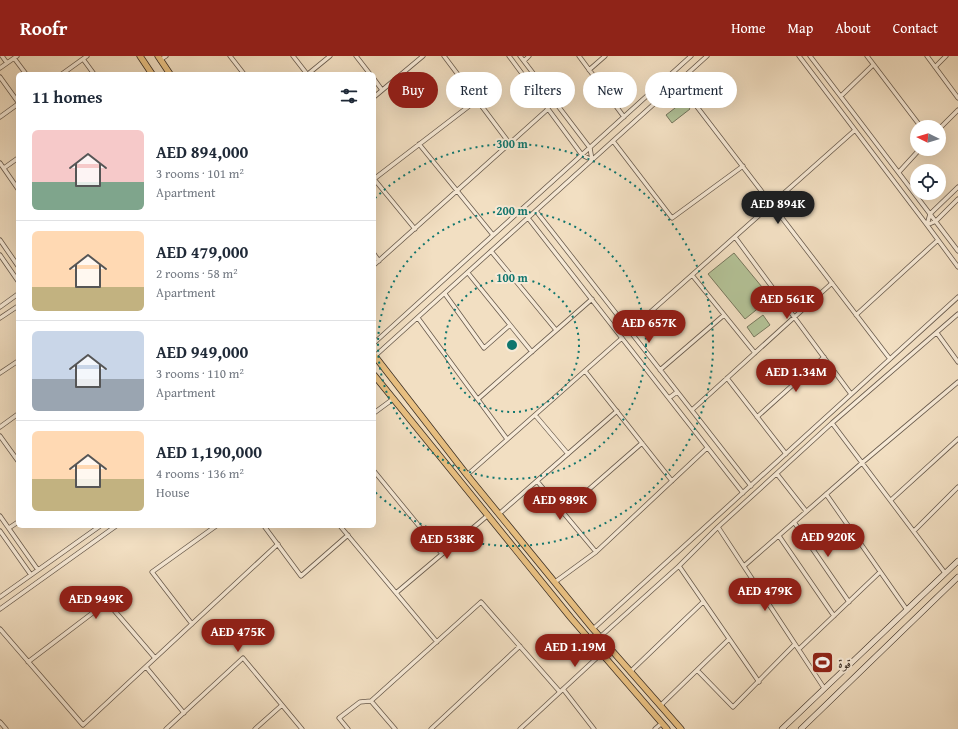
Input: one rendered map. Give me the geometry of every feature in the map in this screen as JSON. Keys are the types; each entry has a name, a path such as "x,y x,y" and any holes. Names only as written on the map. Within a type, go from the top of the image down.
{"main road":[{"path":"140,56 151,72"},
{"path":"159,58 169,72"},
{"path":"376,356 467,475 593,629 681,729"},
{"path":"376,378 487,516 601,654 667,729"},
{"path":"782,729 958,561"},
{"path":"801,729 958,577"}],"street":[{"path":"2,56 7,63"},
{"path":"65,72 87,56"},
{"path":"159,58 166,56"},
{"path":"230,56 242,72"},
{"path":"293,56 305,72"},
{"path":"310,72 330,56"},
{"path":"356,56 368,72"},
{"path":"376,95 423,56"},
{"path":"444,56 456,72"},
{"path":"509,56 582,154 592,160"},
{"path":"520,56 590,148 592,160"},
{"path":"524,61 529,56"},
{"path":"579,56 624,117"},
{"path":"589,70 605,56"},
{"path":"376,341 691,56"},
{"path":"689,72 707,56"},
{"path":"800,56 958,267"},
{"path":"810,56 900,172 958,251"},
{"path":"867,56 916,120"},
{"path":"927,56 958,98"},
{"path":"935,67 946,56"},
{"path":"0,68 16,57 25,72"},
{"path":"83,59 93,72"},
{"path":"841,96 873,65"},
{"path":"0,77 16,100"},
{"path":"376,82 382,90"},
{"path":"0,117 16,105"},
{"path":"376,177 466,108"},
{"path":"482,108 510,144"},
{"path":"376,354 468,273 649,108"},
{"path":"698,108 890,359"},
{"path":"376,263 548,109"},
{"path":"946,122 958,110"},
{"path":"629,330 855,130"},
{"path":"613,141 672,218 743,166"},
{"path":"419,144 493,235"},
{"path":"900,172 914,156"},
{"path":"4,168 16,159"},
{"path":"0,163 16,186"},
{"path":"376,181 415,229"},
{"path":"927,225 930,214 958,187"},
{"path":"927,225 936,221 958,199"},
{"path":"536,211 750,486"},
{"path":"528,218 743,493"},
{"path":"735,237 851,394"},
{"path":"0,240 16,263"},
{"path":"856,315 938,240"},
{"path":"491,251 556,330"},
{"path":"0,255 16,278"},
{"path":"376,257 379,261"},
{"path":"468,273 532,352"},
{"path":"692,275 754,353"},
{"path":"692,410 832,283"},
{"path":"444,294 484,348 510,325"},
{"path":"0,307 16,295"},
{"path":"593,629 958,297"},
{"path":"478,399 592,299"},
{"path":"0,318 16,307"},
{"path":"600,637 679,566 718,527 832,423 958,314"},
{"path":"660,370 724,315"},
{"path":"418,318 507,439"},
{"path":"937,333 958,362"},
{"path":"467,475 622,338"},
{"path":"757,417 824,357"},
{"path":"0,374 16,362"},
{"path":"585,371 672,481"},
{"path":"727,378 786,454"},
{"path":"744,566 863,462 958,382"},
{"path":"669,398 677,392"},
{"path":"376,412 393,399"},
{"path":"499,514 617,411"},
{"path":"0,427 16,415"},
{"path":"535,415 568,454"},
{"path":"832,423 863,462 945,573"},
{"path":"0,436 16,458"},
{"path":"891,500 958,440"},
{"path":"563,512 642,443"},
{"path":"556,582 596,552 707,448"},
{"path":"376,473 442,554"},
{"path":"777,474 806,512"},
{"path":"537,481 596,552"},
{"path":"914,531 958,487"},
{"path":"826,494 907,610"},
{"path":"0,516 38,570"},
{"path":"396,593 487,516"},
{"path":"794,522 848,602"},
{"path":"9,528 16,523"},
{"path":"718,527 824,688"},
{"path":"0,598 97,528"},
{"path":"0,609 113,528"},
{"path":"192,624 152,572 213,528"},
{"path":"266,528 301,576 348,535"},
{"path":"342,528 438,642"},
{"path":"0,531 2,536 31,575"},
{"path":"779,536 834,616"},
{"path":"0,629 83,726 278,544"},
{"path":"679,566 728,640 759,682"},
{"path":"799,649 880,572"},
{"path":"28,662 107,602 155,658"},
{"path":"348,729 339,718 360,702 371,701 481,602 562,691 594,729"},
{"path":"630,672 703,602"},
{"path":"660,706 728,640"},
{"path":"697,670 733,707 795,644"},
{"path":"431,729 520,646"},
{"path":"520,729 601,654"},
{"path":"166,729 243,658 302,729"},
{"path":"146,667 184,713"},
{"path":"371,701 395,729"},
{"path":"255,729 282,705"},
{"path":"0,722 6,729"},
{"path":"655,729 662,723"}],"green space":[{"path":"675,108 690,109 672,123 666,115"},
{"path":"734,253 771,298 745,319 708,274"},
{"path":"763,315 770,325 754,337 747,327"}],"place":[{"name":"قوة","path":"822,663"}]}
